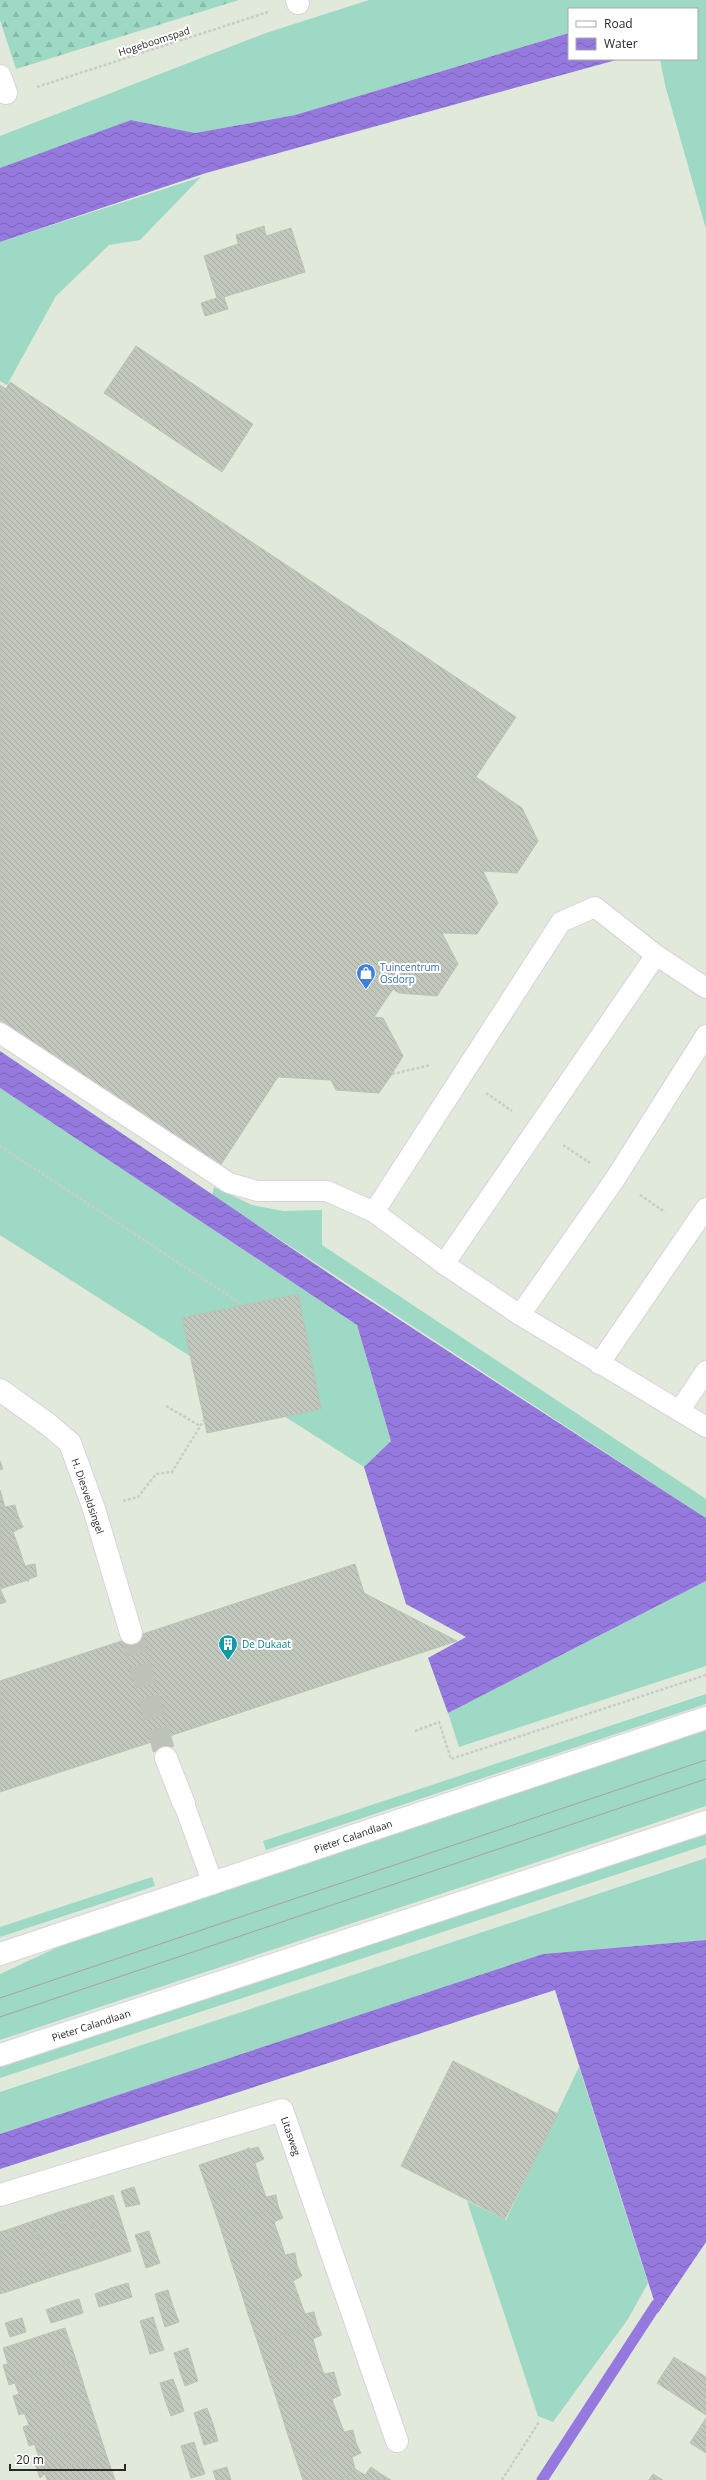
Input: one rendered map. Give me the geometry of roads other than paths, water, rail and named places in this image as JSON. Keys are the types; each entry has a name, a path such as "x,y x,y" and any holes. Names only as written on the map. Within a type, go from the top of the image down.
{"main road":[{"name":"H. Diesveldsingel","path":"0,1390 49,1425 70,1443 94,1509 131,1633"},
{"name":"Pieter Calandlaan","path":"0,1954 706,1718"},
{"path":"166,1758 184,1804"},
{"name":"Pieter Calandlaan","path":"0,2055 706,1822"},
{"name":"Litasweg","path":"0,2195 282,2110 397,2441"}],"lane":[{"path":"374,1212 561,922 595,907 656,955 706,988"},
{"path":"444,1264 656,955"},
{"path":"0,1033 229,1183 257,1191 327,1191 374,1212 444,1264 520,1315 599,1364 680,1410 706,1427"},
{"path":"520,1315 615,1179 706,1035"},
{"path":"599,1364 706,1208"},
{"path":"680,1410 706,1371"},
{"path":"184,1804 212,1884"}],"water":[{"path":"568,33 568,60 616,60 206,173 0,242 0,168 131,120 195,133 295,115"},
{"path":"0,1051 349,1287 706,1518 706,1581 448,1713 428,1658 466,1637 406,1604 364,1467 391,1441 357,1325 0,1088"},
{"path":"706,1940 706,2242 658,2313 555,1990 0,2169 0,2134 543,1954"}],"waterway":[{"path":"542,2480 656,2305"}],"tunnel":[{"path":"131,1633 166,1758"}],"tram line":[{"path":"0,1998 706,1760"},
{"path":"0,2017 706,1779"}],"place":[{"name":"Tuincentrum Osdorp","path":"366,990"},
{"name":"De Dukaat","path":"228,1661"}]}
